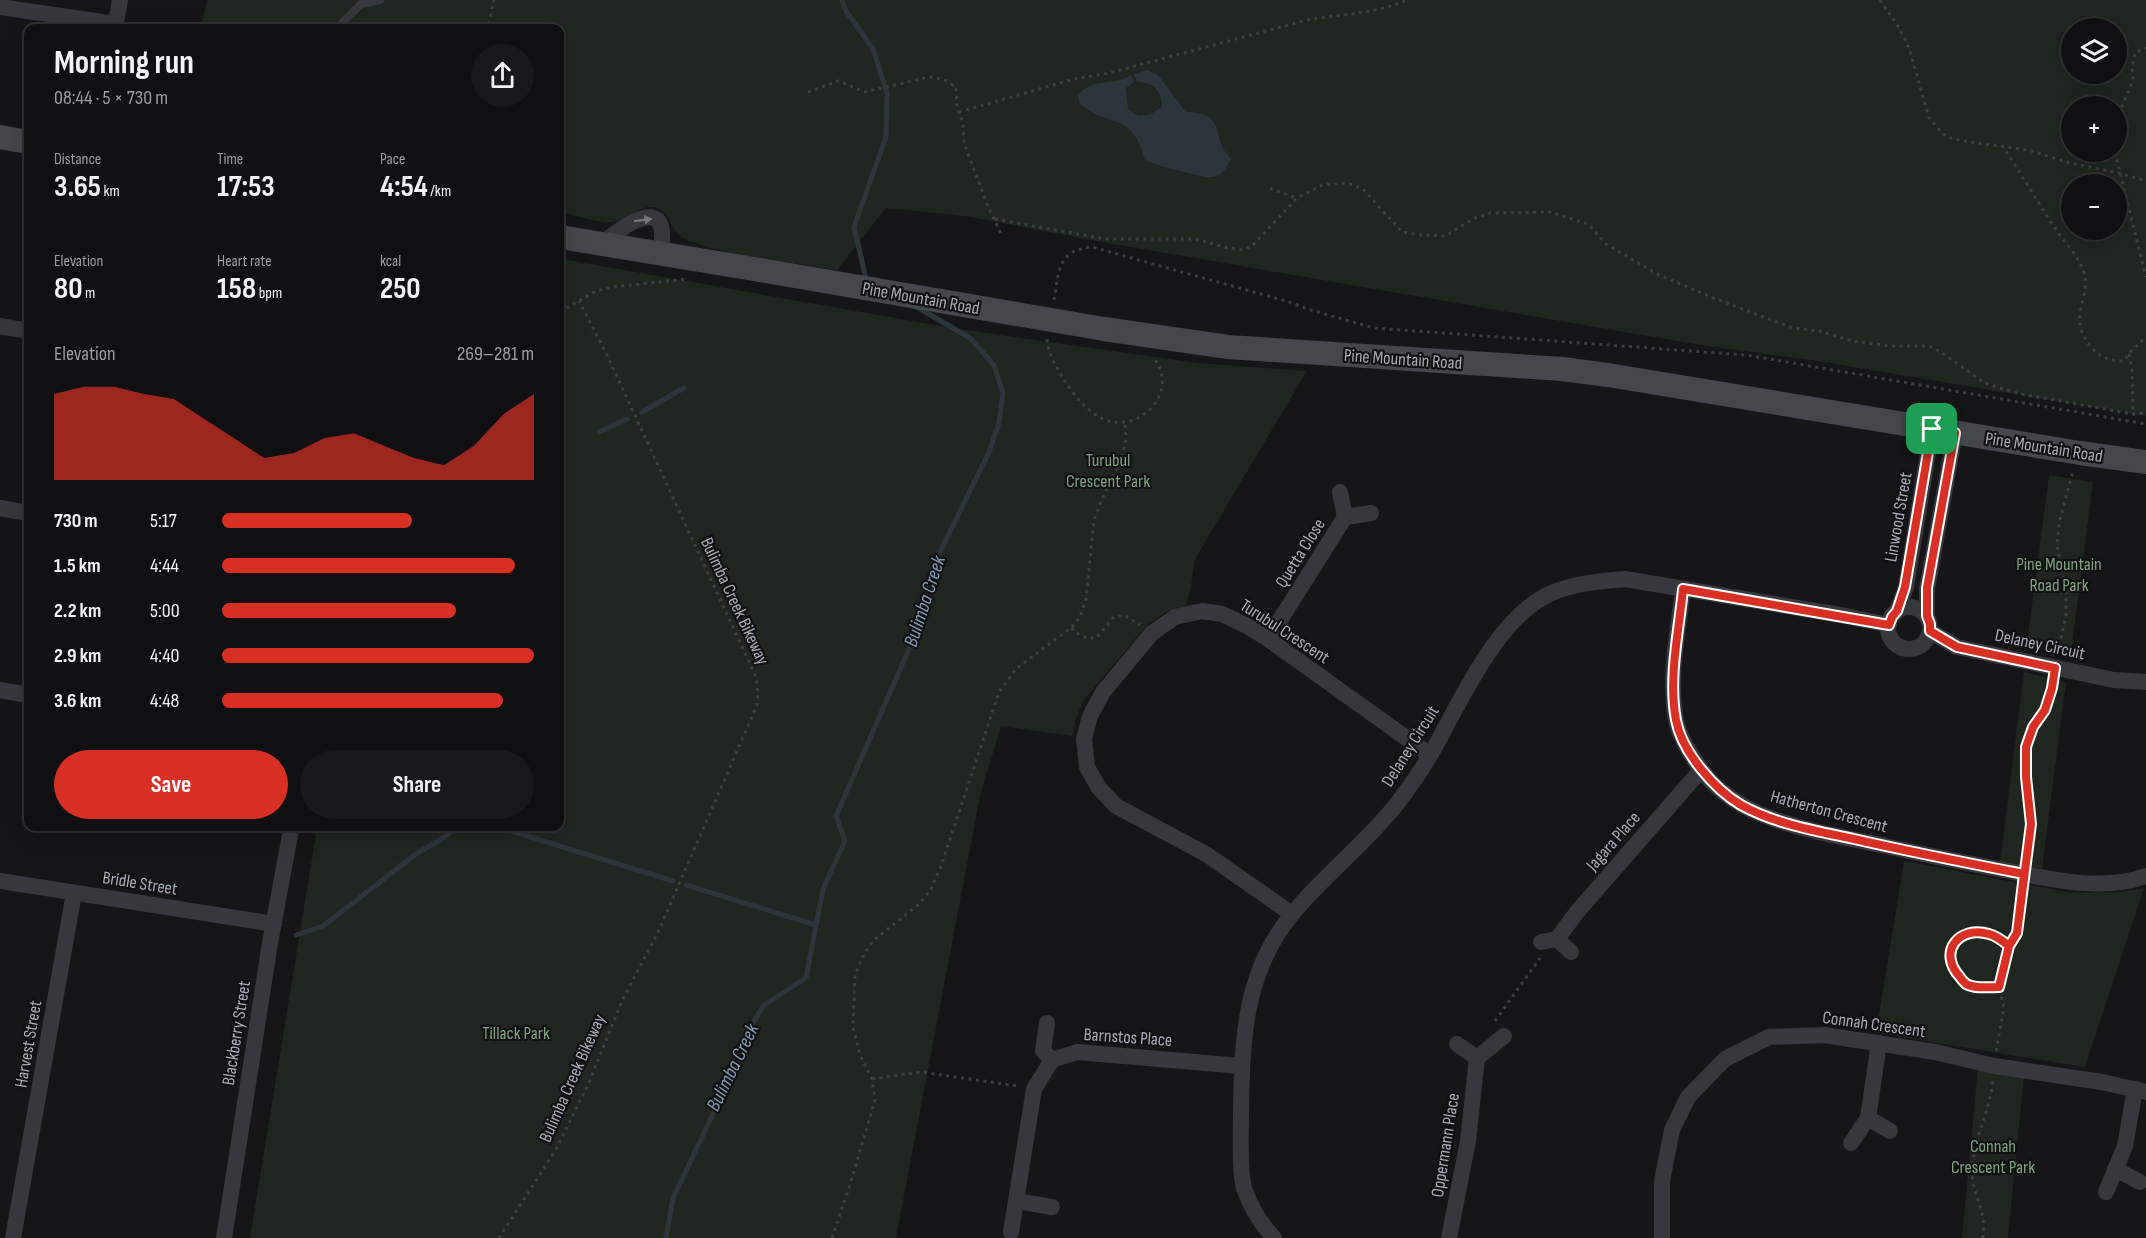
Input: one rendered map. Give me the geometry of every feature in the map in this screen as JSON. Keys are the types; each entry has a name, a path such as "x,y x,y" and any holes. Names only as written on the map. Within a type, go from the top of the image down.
{"main road":[{"path":"0,137 24,140"},
{"name":"Pine Mountain Road","path":"564,238 1104,329 1228,347 1562,369 2146,462"}],"street":[{"path":"116,24 120,0"},
{"path":"0,7 104,24"},
{"path":"601,244 633,221 645,218 655,219 660,224 662,232 660,255"},
{"path":"0,326 24,330"},
{"path":"1928,624 1921,611 1905,608 1893,618 1889,633 1892,640 1906,649 1922,645 1928,639 1928,624 1927,588 1943,431"},
{"name":"Linwood Street","path":"1893,618 1905,587 1943,431"},
{"name":"Quetta Close","path":"1268,639 1345,517 1340,492"},
{"path":"0,508 24,512"},
{"name":"Quetta Close","path":"1345,517 1371,513"},
{"name":"Delaney Circuit","path":"1274,1238 1261,1223 1244,1187 1241,1144 1241,1066 1245,1021 1254,984 1270,947 1292,914 1396,805 1430,755 1477,672 1508,626 1531,606 1552,593 1592,582 1625,579 1893,618"},
{"name":"Hatherton Crescent","path":"1683,589 1674,682 1676,722 1701,770 1740,804 1786,822 1920,854 2024,874 2098,883 2130,882 2146,876"},
{"name":"Turubul Crescent","path":"1292,914 1206,854 1116,806 1099,788 1087,767 1084,739 1090,716 1103,692 1152,633 1176,617 1202,611 1222,614 1268,639 1430,755"},
{"name":"Delaney Circuit","path":"1928,624 1957,647 2114,680 2146,682"},
{"path":"0,690 24,694"},
{"name":"Jagara Place","path":"1549,940 1577,912 1701,770"},
{"name":"Blackberry Street","path":"224,1238 290,835"},
{"name":"Bridle Street","path":"0,881 274,924"},
{"name":"Harvest Street","path":"13,1238 74,893"},
{"path":"1549,940 1571,952"},
{"path":"1011,1232 1034,1089 1052,1060 1043,1051 1047,1023"},
{"path":"1457,1044 1477,1058 1498,1030"},
{"name":"Connah Crescent","path":"1662,1238 1662,1181 1672,1130 1689,1097 1725,1059 1769,1037 1824,1035 1935,1052 1994,1066 2102,1082 2141,1091"},
{"path":"1851,1143 1868,1118 1879,1043"},
{"name":"Barnstos Place","path":"1052,1060 1077,1052 1241,1066"},
{"name":"Oppermann Place","path":"1449,1238 1468,1141 1477,1058"},
{"path":"2106,1192 2125,1146 2141,1091"},
{"path":"1868,1118 1890,1131"},
{"path":"2115,1169 2140,1182"},
{"path":"1016,1201 1052,1207"}],"lane":[{"path":"341,24 361,4 380,0"}],"path":[{"path":"489,24 494,0"},
{"path":"959,112 1074,79 1109,73 1307,20 1363,13 1407,0"},
{"path":"1880,0 1898,26 1908,48 1929,118 1943,134 1953,139 2028,150 2070,163 2146,181"},
{"path":"2126,96 2133,80 2132,69 2135,53 2146,48"},
{"path":"808,92 838,81 865,92 929,77 943,79 956,87 959,112 963,123 964,143 1001,234"},
{"path":"2002,145 2082,265 2086,285 2080,307 2080,320 2082,332 2090,345 2104,359 2124,361 2146,337"},
{"path":"2117,162 2146,277"},
{"path":"995,219 1105,239 1196,239 1243,250 1252,246 1297,198 1322,185 1347,183 1363,189 1402,232 1422,235 1445,236 1475,218 1490,213 1550,212 1588,224 1606,244 1656,274 1793,328 1819,331 1852,341 1890,346 1929,346 1991,385 2021,394 2133,414 2146,413"},
{"path":"1270,188 1297,198"},
{"path":"564,310 596,291 694,278"},
{"name":"Bulimba Creek Bikeway","path":"499,1238 555,1151 588,1085 622,1001 659,930 757,705 756,677 607,355 579,301"},
{"path":"2129,354 2132,370 2133,414"},
{"path":"832,1238 875,1100 872,1079 860,1055 853,1027 855,975 864,954 874,939 918,905 930,891 941,866 999,692 1017,668 1071,628 1080,617 1086,599 1094,520 1120,460 1126,440 1125,422"},
{"path":"1983,1238 1983,1221 1972,1177 1973,1160 1980,1127 1991,1100 2004,1007 1999,987 2009,946 2017,933 2031,824 2026,777 2026,747 2033,727 2045,710 2052,688 2066,615 2066,590 2060,565 2058,534 2074,466"},
{"path":"1071,628 1078,635 1087,639 1096,638 1113,618 1124,615 1152,633"},
{"path":"1999,987 1966,984 1951,966 1950,952 1955,942 1964,934 1972,932 1989,934 2009,946"},
{"path":"1498,1030 1549,940"},
{"path":"872,1079 921,1072 1034,1089"}],"green space":[{"path":"207,0 2146,0 2146,416 1805,359 1706,346 1107,243 965,216 886,208 837,270 738,254 700,245 679,235 666,214 657,208 645,208 620,221 609,222 564,213 564,24 202,24"},
{"name":"Tillack Park","path":"564,259 952,328 1197,363 1307,371 1195,559 1190,592 1185,606 1168,611 1148,624 1084,700 1072,736 1001,726 980,796 896,1238 250,1238 316,834 296,831 564,831"},
{"name":"Pine Mountain Road Park","path":"2049,475 2093,482 2071,653 2027,643"},
{"path":"2024,672 2066,682 2042,869 2000,863"},
{"path":"1904,861 2071,893 2121,892 2144,888 2085,1067 1876,1033"},
{"name":"Connah Crescent Park","path":"1978,1067 2024,1075 2008,1238 1962,1238"}],"shaded area":[{"path":"1147,70 1158,75 1186,112 1200,113 1214,122 1221,143 1231,158 1222,173 1204,177 1145,160 1134,134 1127,127 1091,112 1080,104 1078,96 1083,90 1095,84 1131,75 1134,82 1126,88 1128,109 1138,116 1151,114 1162,107 1160,96 1152,85 1137,82 1134,74"}],"waterway":[{"name":"Bulimba Creek","path":"842,0 846,11 873,49 887,93 886,137 854,227 866,279 870,281"},
{"name":"Bulimba Creek","path":"666,1238 673,1198 714,1112 744,1038 763,1006 806,978 823,889 845,841 836,816 920,624 934,564 989,452 999,423 1003,393 994,365 970,338 915,306"},
{"path":"642,412 684,388"},
{"path":"599,432 627,419"},
{"path":"296,935 323,926 416,854 452,831"},
{"path":"511,831 673,881"},
{"path":"686,885 816,925"}],"route":[{"path":"1932,429 1905,587 1897,611 1889,625 1683,589 1674,682 1676,722 1701,770 1722,791 1740,804 1759,813 1814,830 2024,874 2017,933 2009,946 1989,934 1972,932 1964,934 1955,942 1950,952 1951,966 1966,984 1999,987 2009,946 2017,933 2031,824 2026,777 2026,747 2033,727 2045,710 2055,668 1957,647 1930,631 1927,616 1927,588 1955,433 1932,429"}],"park label":[{"name":"Turubul Crescent Park","path":"1108,470"}]}
